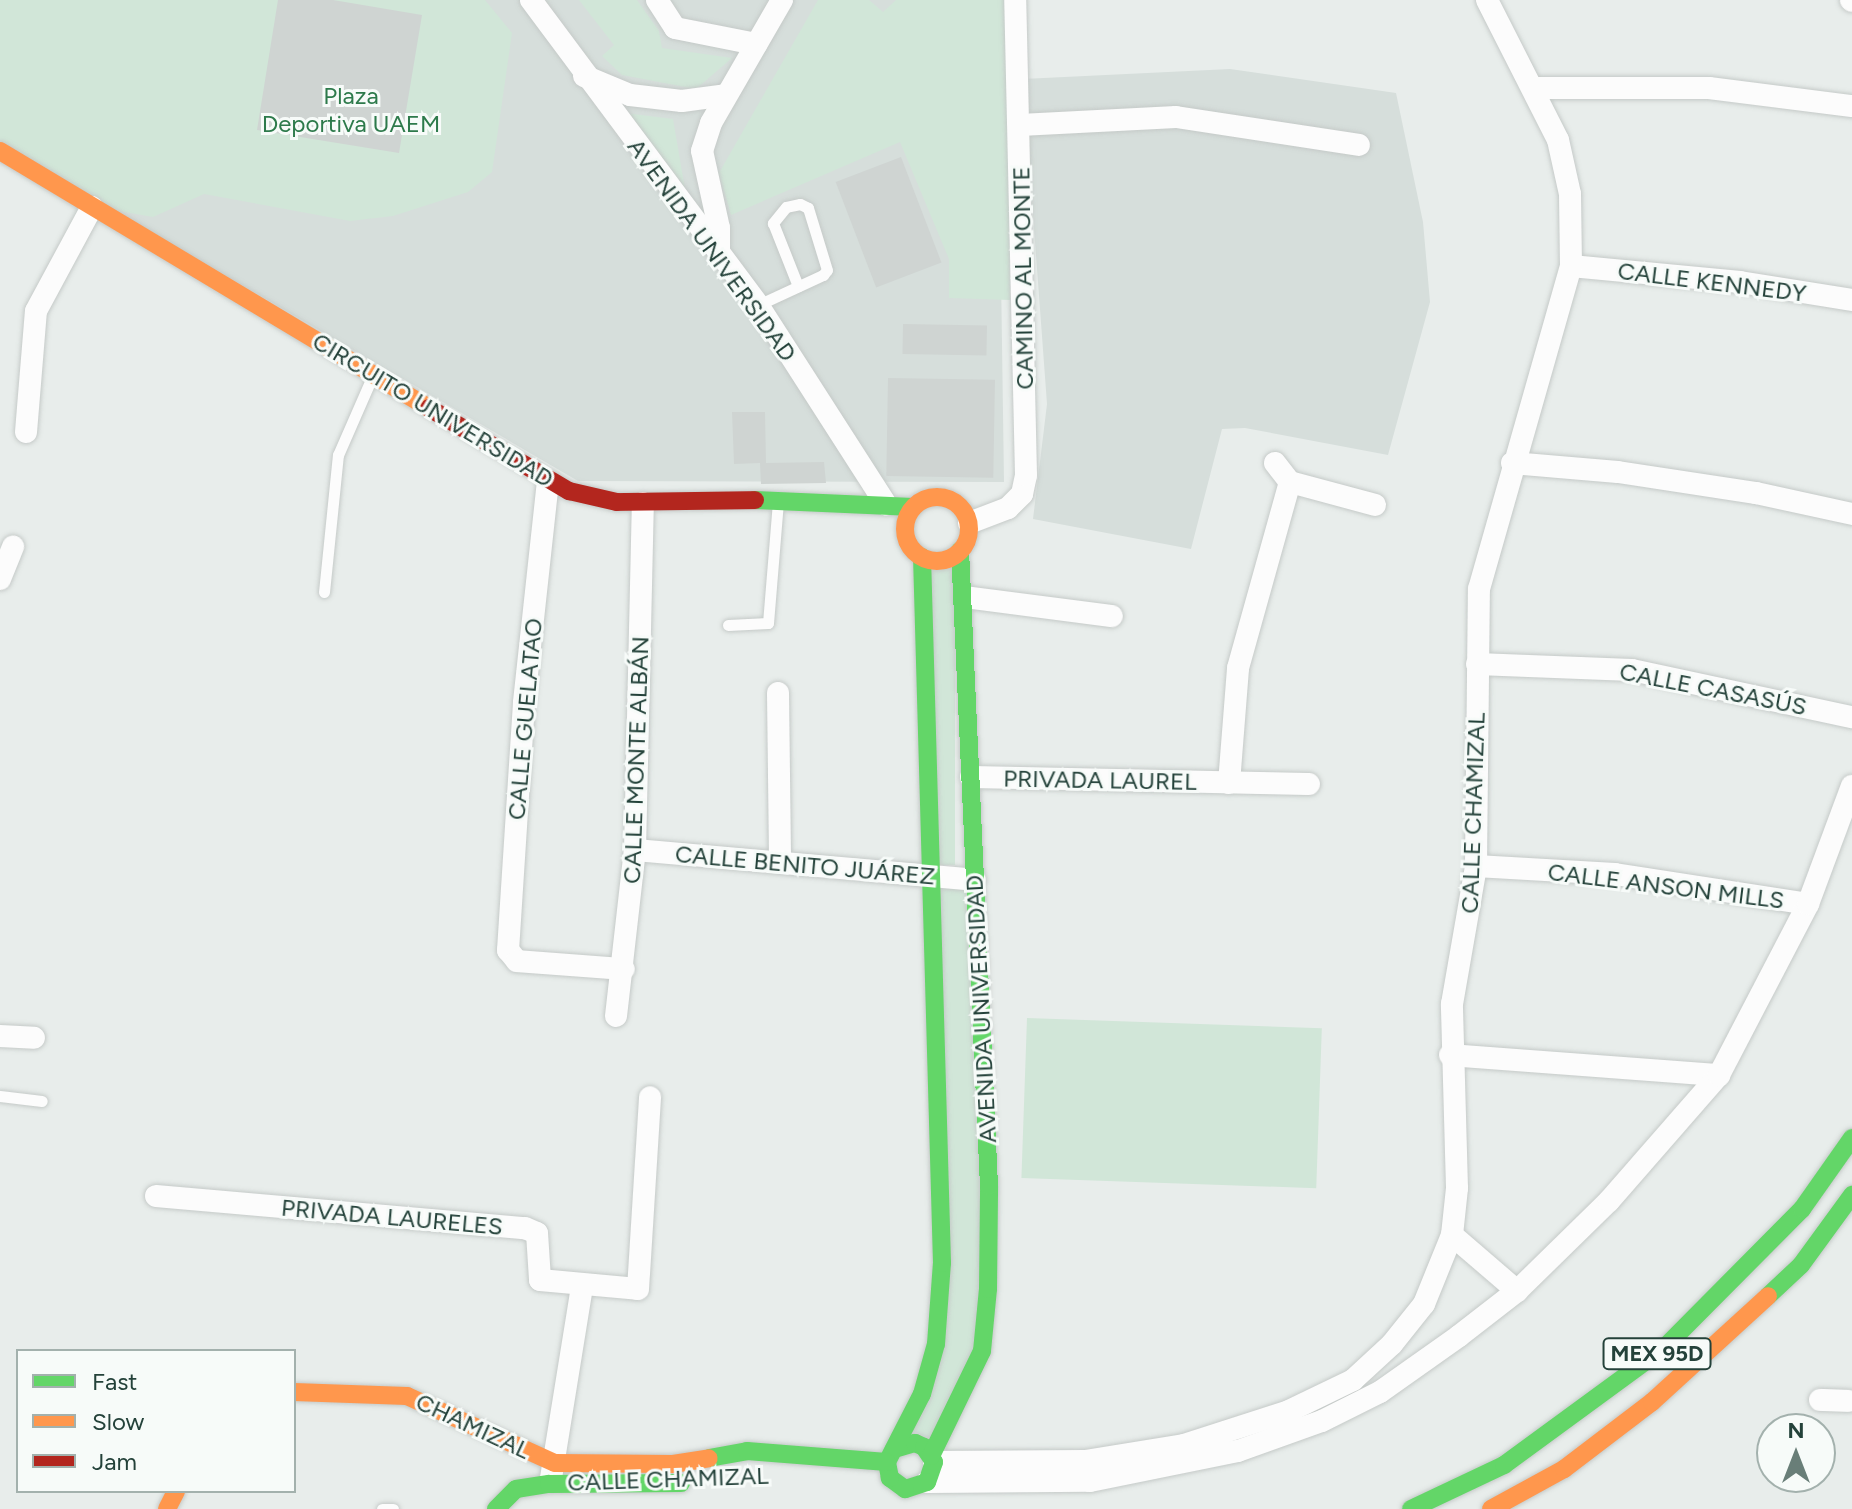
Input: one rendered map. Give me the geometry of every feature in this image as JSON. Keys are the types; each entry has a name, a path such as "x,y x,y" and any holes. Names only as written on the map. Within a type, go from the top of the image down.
{"main road":[{"name":"CIRCUITO UNIVERSIDAD","path":"0,151 548,481 590,499 643,503 778,500 913,507"},
{"path":"931,497 951,500 969,523 960,551 942,561 922,557 905,534 913,507 931,497"},
{"name":"AVENIDA UNIVERSIDAD","path":"919,1480 982,1351 988,1289 965,597 960,551"},
{"name":"AVENIDA UNIVERSIDAD","path":"890,1456 922,1394 936,1344 942,1263 922,557"},
{"name":"MEX 95D","path":"1411,1509 1504,1465 1664,1348 1802,1209 1852,1138"},
{"name":"MEX 95D","path":"1491,1509 1564,1469 1676,1382 1801,1265 1852,1195"},
{"name":"CHAMIZAL","path":"296,1392 407,1396 552,1474"},
{"name":"CALLE CHAMIZAL","path":"496,1509 516,1489 552,1474 673,1464 747,1451 890,1456 915,1443 919,1480 866,1482"},
{"path":"890,1456 919,1480"},
{"name":"CALLE CHAMIZAL","path":"552,1474 678,1483 743,1472"}],"street":[{"name":"AVENIDA UNIVERSIDAD","path":"531,0 583,76 758,305 886,504"},
{"path":"657,0 675,28 756,44"},
{"path":"719,255 719,228 702,151 726,95 782,0"},
{"name":"CAMINO AL MONTE","path":"969,523 1008,508 1022,494 1026,475 1015,0"},
{"name":"CALLE CHAMIZAL","path":"919,1480 1085,1461 1184,1445 1289,1411 1353,1380 1392,1344 1424,1304 1452,1235 1457,1188 1450,1055 1452,1004 1476,866 1479,589 1512,463 1571,266 1570,194 1558,140 1487,0"},
{"path":"583,76 630,95 682,101 726,95"},
{"path":"1534,88 1709,88 1852,106"},
{"path":"1020,125 1176,117 1359,145"},
{"path":"26,432 36,311 92,207"},
{"name":"CALLE KENNEDY","path":"1571,266 1740,282 1852,300"},
{"path":"1275,463 1290,482 1375,505"},
{"path":"1512,463 1726,488 1852,514"},
{"name":"CALLE GUELATAO","path":"548,481 524,703 510,957 624,969"},
{"name":"PRIVADA LAUREL","path":"1229,783 1238,668 1290,482"},
{"name":"CALLE MONTE ALBÁN","path":"616,1016 624,969 635,850 643,503"},
{"path":"0,579 13,546"},
{"path":"965,597 1112,616"},
{"name":"CALLE CASASÚS","path":"1477,664 1632,670 1852,717"},
{"path":"778,693 780,861"},
{"name":"PRIVADA LAUREL","path":"971,777 1309,784"},
{"name":"CALLE CHAMIZAL","path":"919,1480 1090,1481 1238,1451 1322,1421 1380,1392 1517,1291 1609,1201 1719,1075 1808,904 1852,786"},
{"name":"CALLE BENITO JUÁREZ","path":"635,850 975,880"},
{"name":"CALLE ANSON MILLS","path":"1476,866 1615,874 1808,904"},
{"path":"0,1036 34,1038"},
{"path":"1450,1055 1719,1075"},
{"path":"552,1474 582,1286 638,1289 650,1097"},
{"name":"PRIVADA LAURELES","path":"156,1196 525,1228 539,1240 540,1280 582,1286"},
{"path":"1452,1235 1517,1291"},
{"path":"1820,1400 1851,1401"}],"lane":[{"path":"758,305 798,286 827,270 808,208 800,204 786,207 773,223 798,286"},
{"path":"324,592 338,455 374,374"},
{"path":"728,625 768,623 778,500"},
{"path":"0,1096 42,1101"},
{"path":"382,1509 393,1509"}],"shaded area":[{"path":"0,0 997,0 1004,482 578,481 0,144"},
{"path":"1230,69 1396,93 1423,222 1430,302 1388,455 1245,428 1222,429 1191,549 1033,519 1047,404 1023,79"}],"green space":[{"name":"Plaza Deportiva UAEM","path":"0,0 485,0 512,33 492,172 468,192 393,216 350,221 204,194 153,217 113,210 0,140"},
{"path":"579,0 637,0 659,31 662,48 732,58 696,89 622,75 602,56 614,45"},
{"path":"818,0 869,0 883,12 896,0 1008,0 1010,300 949,298 949,259 900,142 731,215 719,173"},
{"path":"625,113 673,119 685,189"},
{"path":"928,568 955,568 955,865 928,865"},
{"path":"937,883 970,888 983,1264 974,1354 931,1440 911,1430 943,1352"},
{"path":"1027,1018 1322,1028 1316,1188 1021,1178"}],"building":[{"path":"278,0 333,0 422,15 399,153 257,130"},
{"path":"901,157 941,262 876,288 836,182"},
{"path":"903,324 987,325 986,355 902,354"},
{"path":"888,378 995,380 993,478 886,476"},
{"path":"732,412 765,412 766,463 824,462 826,483 761,484 760,463 734,464"}],"traffic: fast":[{"path":"755,500 913,507"},
{"path":"931,1456 982,1351 988,1289 989,1186 960,551"},
{"path":"894,1449 915,1443 924,1447 934,1462 927,1482 905,1489 890,1478 887,1462 922,1394 936,1344 942,1263 922,557"},
{"path":"1411,1509 1504,1465 1664,1348 1802,1209 1852,1138"},
{"path":"1768,1296 1801,1265 1852,1195"},
{"path":"709,1458 747,1451 887,1462"},
{"path":"496,1509 516,1489 549,1484 681,1483"}],"traffic: slow":[{"path":"0,151 429,408"},
{"path":"937,497 949,499 960,506 967,517 969,529 967,541 960,552 949,559 937,561 925,559 914,552 907,541 905,529 907,517 914,506 925,499 937,497"},
{"path":"1491,1509 1564,1469 1652,1402 1768,1296"},
{"path":"296,1392 407,1396 555,1463 673,1464 709,1458"},
{"path":"167,1509 175,1493"}],"traffic: jam":[{"path":"429,408 569,491 617,502 755,500"}]}
